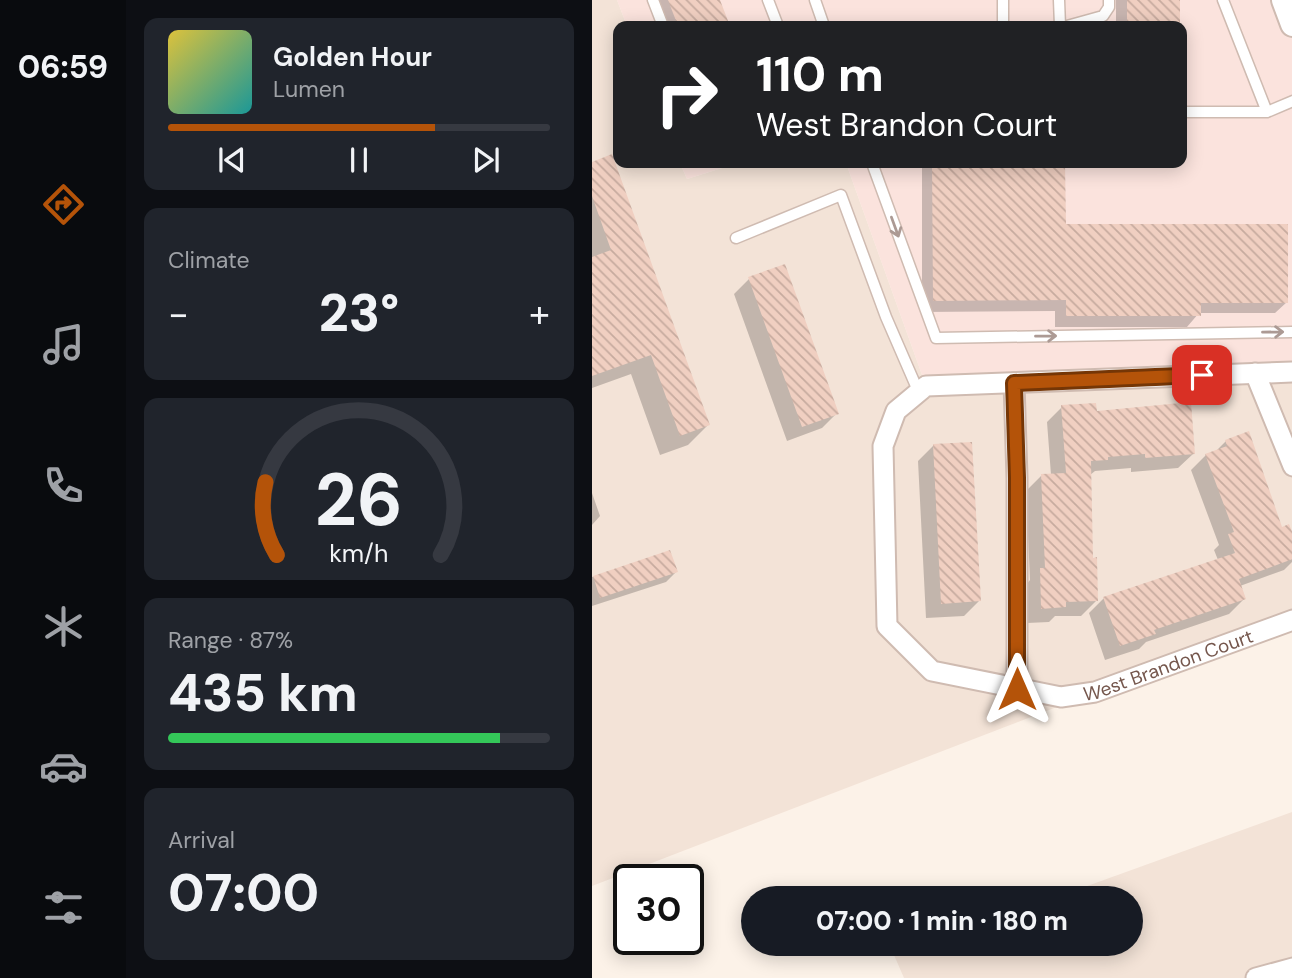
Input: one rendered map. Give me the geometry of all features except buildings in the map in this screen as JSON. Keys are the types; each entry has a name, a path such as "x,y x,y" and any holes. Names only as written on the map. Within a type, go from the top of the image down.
{"street":[{"path":"1284,0 1293,24"},
{"name":"West Brandon Court","path":"1293,372 926,386 896,411 883,446 887,626 932,671 1062,697 1095,692 1293,620"},
{"path":"1255,373 1293,466"},
{"path":"1014,383 1017,689"},
{"path":"1256,978 1293,968"}],"lane":[{"path":"653,0 661,21"},
{"path":"768,0 776,21"},
{"path":"815,0 822,21"},
{"path":"1003,0 1003,21"},
{"path":"1059,0 1060,21"},
{"path":"1085,21 1103,16 1109,7 1109,0"},
{"path":"1223,0 1267,112"},
{"path":"1187,112 1267,112 1293,101"},
{"path":"874,168 936,338 1293,332"},
{"path":"736,238 840,194 886,317 919,393"}],"shaded area":[{"path":"592,0 617,0 625,21 613,21 613,168 682,168 687,179 722,168 848,168 926,386 1292,372 1293,620 1101,690 649,864 613,864 613,878 592,886"},
{"path":"617,0 1292,0 1292,372 926,386 848,168 1187,168 1187,21 625,21"},
{"path":"682,168 722,168 687,179"},
{"path":"1292,812 1292,978 904,978 894,956 1143,956 1143,886 1087,886"}],"route":[{"path":"1017,689 1014,383 1202,375"}]}
